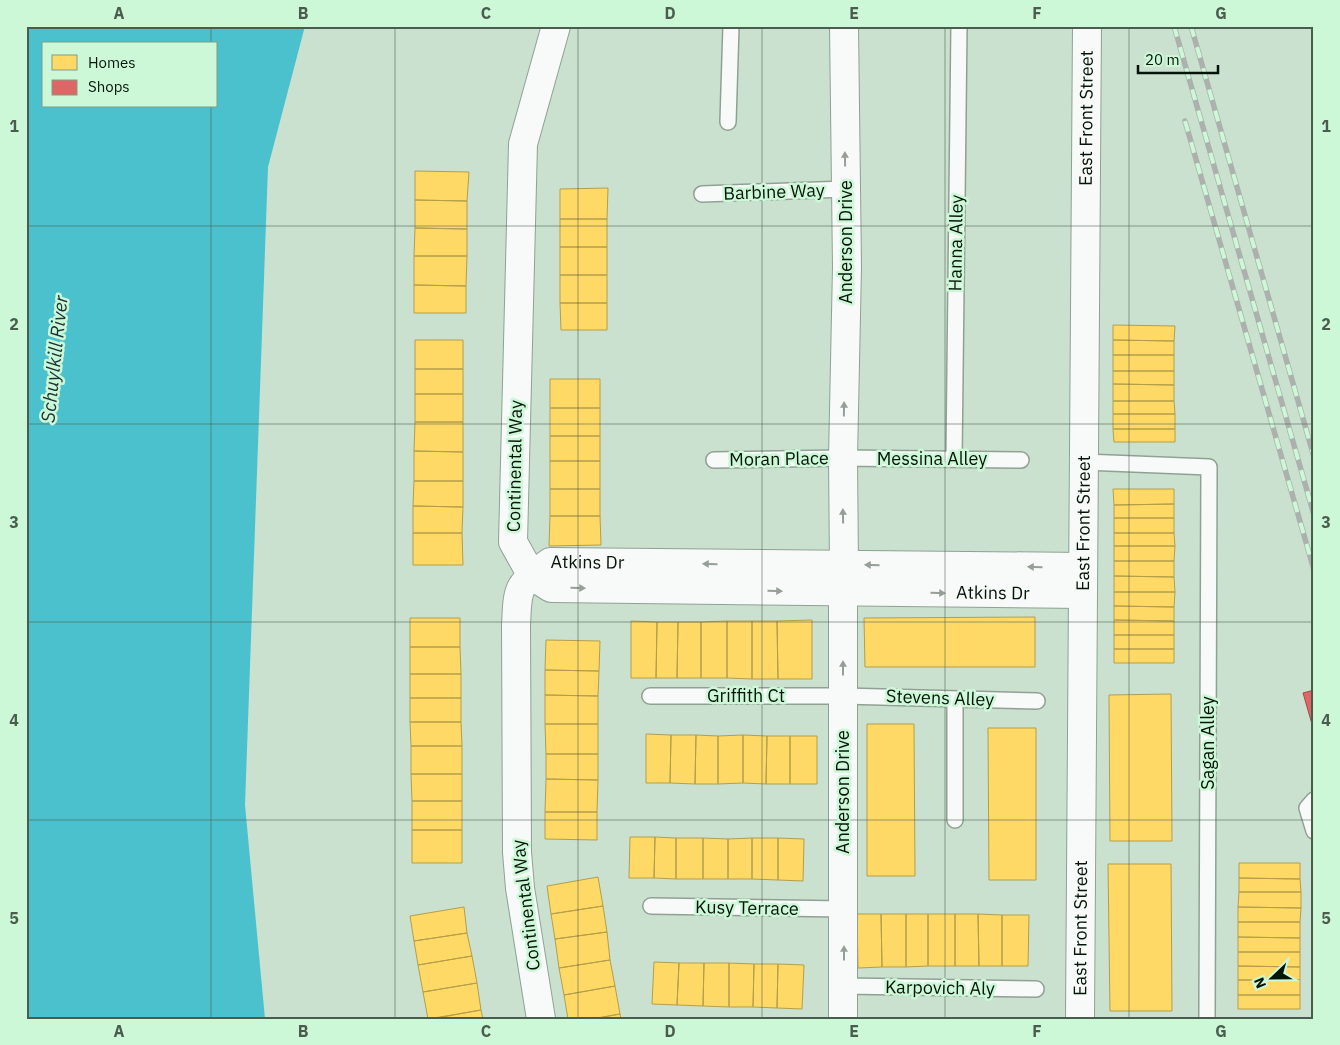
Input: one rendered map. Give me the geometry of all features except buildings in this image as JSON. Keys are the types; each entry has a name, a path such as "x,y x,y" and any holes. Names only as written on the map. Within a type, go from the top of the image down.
{"street":[{"name":"Continental Way","path":"541,1019 520,888 517,852 517,603 522,586 532,576 513,542 523,144 556,26"},
{"name":"Anderson Drive","path":"843,1019 843,458 847,267 844,26"},
{"name":"East Front Street","path":"1080,1019 1087,26"},
{"name":"Atkins Dr","path":"1083,567 550,562 532,576 551,588 1083,594"}],"lane":[{"path":"728,122 731,26"},
{"name":"Hanna Alley","path":"954,459 959,26"},
{"name":"Barbine Way","path":"702,194 846,189"},
{"name":"Messina Alley","path":"843,458 1021,460"},
{"name":"Moran Place","path":"714,460 843,458"},
{"name":"Sagan Alley","path":"1084,462 1209,467 1207,1019"},
{"name":"Griffith Ct","path":"650,696 843,696"},
{"name":"Stevens Alley","path":"843,696 1037,701"},
{"path":"955,699 955,820"},
{"path":"1314,800 1307,808 1314,831"},
{"name":"Kusy Terrace","path":"651,906 844,910"},
{"name":"Karpovich Aly","path":"844,986 1036,990"}],"water":[{"name":"Schuylkill River","path":"26,26 305,26 268,167 245,805 265,1019 26,1019"}],"railway":[{"path":"1174,26 1314,515"},
{"path":"1191,26 1314,457"},
{"path":"1185,121 1314,570"}]}
